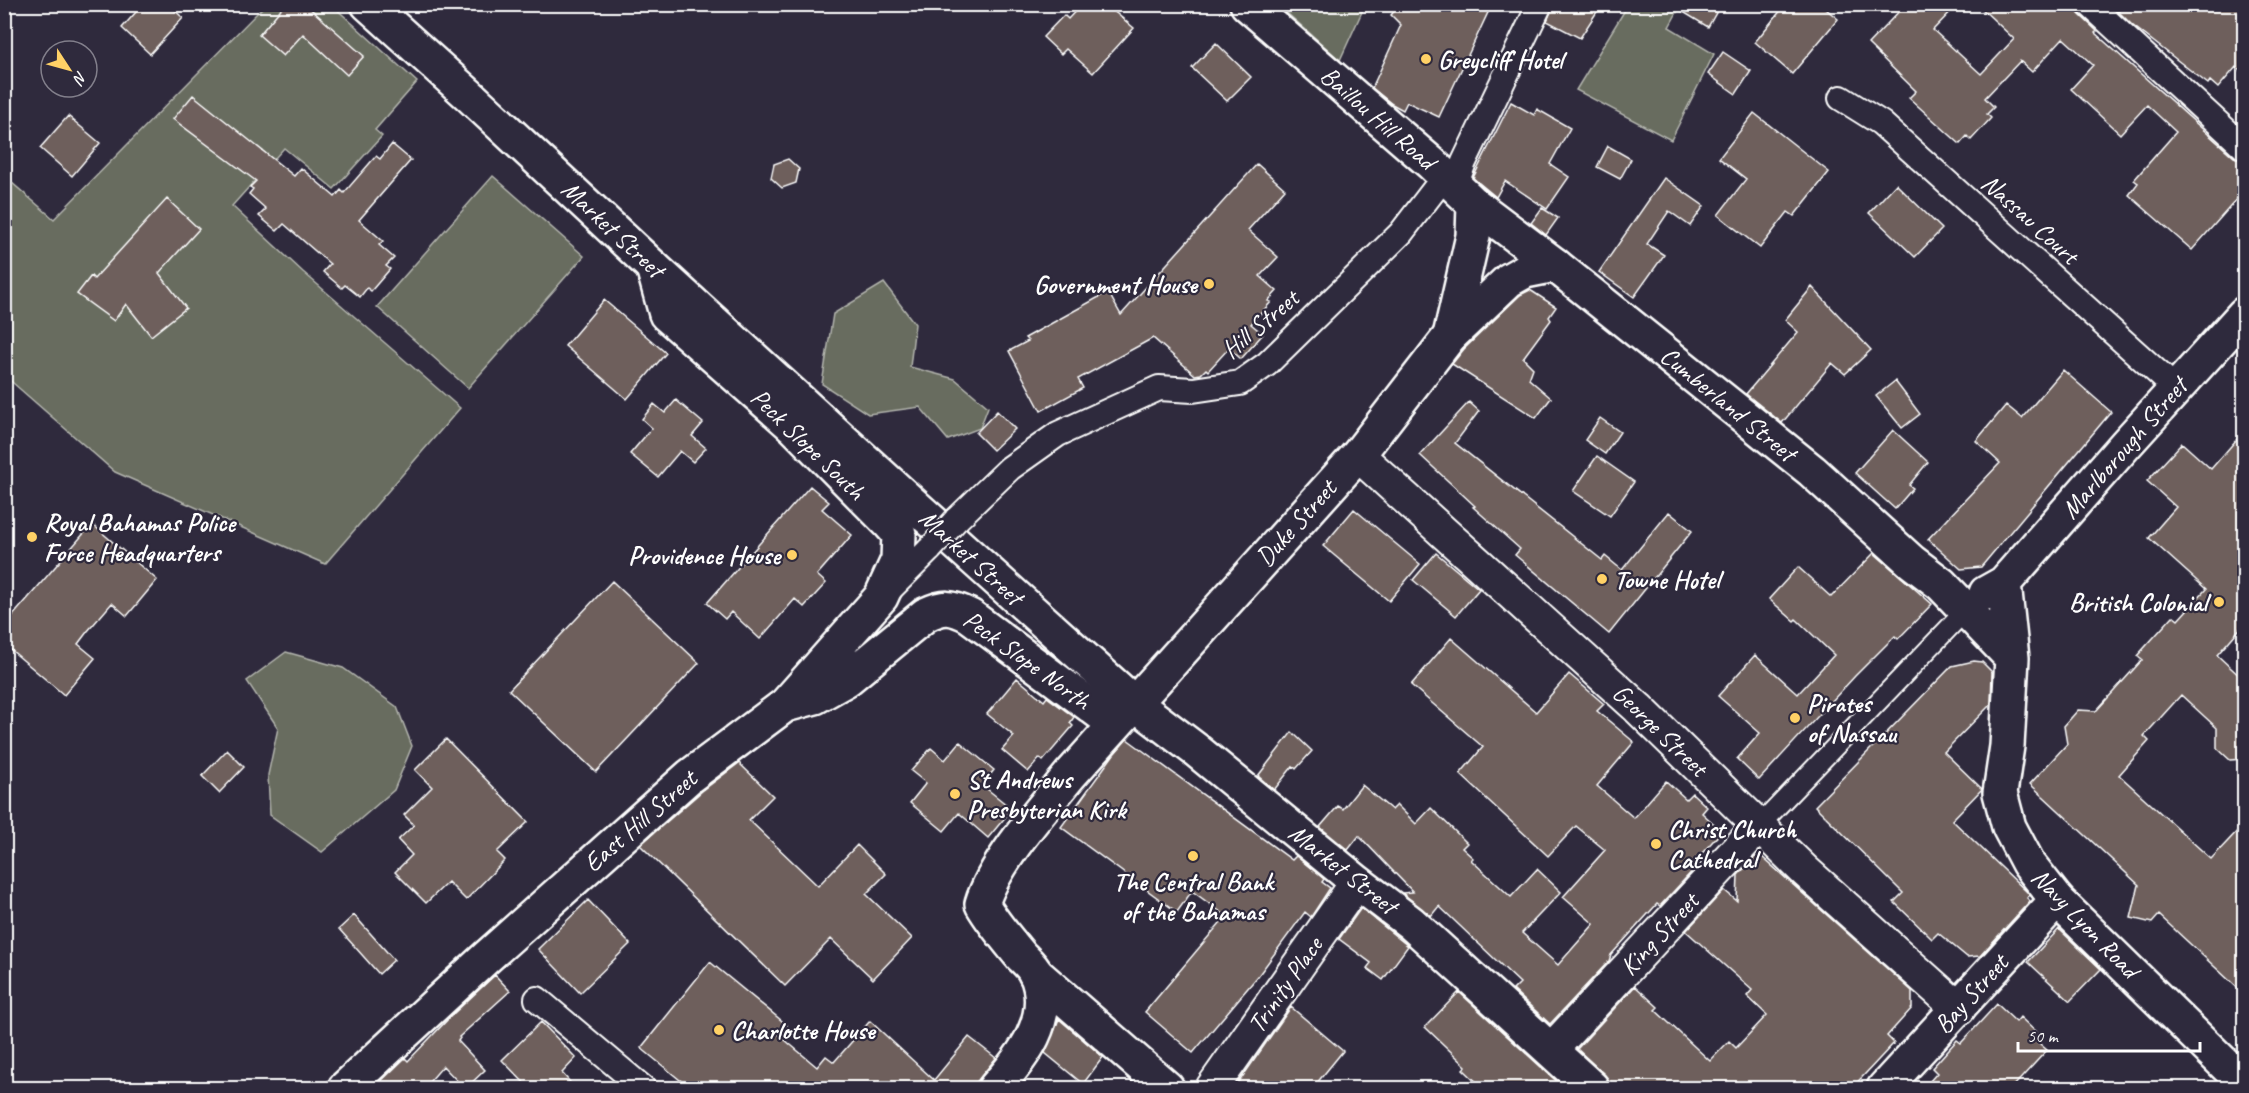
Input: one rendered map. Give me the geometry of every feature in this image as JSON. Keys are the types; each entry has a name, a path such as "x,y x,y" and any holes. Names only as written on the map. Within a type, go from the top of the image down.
{"main road":[{"name":"Market Street","path":"368,4 653,267 1125,714 1208,760 1357,882 1411,923 1592,1089"},
{"name":"Baillou Hill Road","path":"1247,4 1458,189 1509,230"},
{"name":"Duke Street","path":"1450,336 1473,236 1458,189"},
{"name":"Cumberland Street","path":"1509,230 1812,471 1912,562 1941,584 2012,658"},
{"name":"Duke Street","path":"1167,1089 1035,973 987,914 982,904 984,896 1027,828 1070,775 1358,455 1450,336 1509,280 1525,271 1555,265"},
{"name":"Peck Slope South","path":"653,267 666,314 793,426 899,534 898,560 882,597"},
{"name":"Marlborough Street","path":"2004,583 2244,314"},
{"name":"Cumberland Street","path":"1941,584 1974,596 1991,592 2004,583"},
{"name":"Navy Lyon Road","path":"2004,583 2012,658 2007,746 2000,793 2009,827 2028,864 2057,900 2244,1083"},
{"name":"East Hill Street","path":"345,1089 488,956 690,776 785,705 882,597"},
{"name":"Peck Slope North","path":"785,705 815,697 847,679 925,615 940,608 955,609 980,623 1125,714"},
{"name":"Bay Street","path":"1884,1089 2057,900"},
{"path":"995,1089 1030,1043 1041,1015 1040,994 1035,973"}],"street":[{"name":"Hill Street","path":"930,549 956,520 1010,468 1058,434 1159,388 1193,390 1240,383 1267,364 1401,233 1458,189 1464,162 1540,4"},
{"path":"2089,4 2244,147"},
{"name":"Nassau Court","path":"1841,98 1881,123 2176,388"},
{"name":"George Street","path":"1358,455 1638,708 1760,825 1804,871 1959,1009"},
{"name":"East Hill Street","path":"882,597 930,549"},
{"name":"King Street","path":"1551,1050 1760,825 1966,610"},
{"name":"Trinity Place","path":"1212,1089 1357,882"},
{"path":"537,999 643,1089"}],"shaded area":[{"path":"265,5 332,5 417,82 375,130 382,136 334,189 284,148 232,206 303,272 460,408 325,564 115,472 5,376 5,177 54,219"},
{"path":"1278,5 1365,5 1340,60"},
{"path":"1628,5 1651,7 1652,5 1681,5 1669,27 1714,54 1671,140 1576,90"},
{"path":"493,176 584,256 468,388 377,307"},
{"path":"884,283 915,324 910,367 955,379 988,407 980,428 948,440 920,407 868,414 822,384 833,314"},
{"path":"286,652 343,668 397,707 412,746 394,790 322,852 270,815 268,775 278,728 247,681"}],"building":[{"path":"143,4 168,4 183,18 150,54 122,28"},
{"path":"285,4 305,4 364,56 347,75 303,34 283,56 259,35"},
{"path":"1082,4 1105,4 1134,28 1093,73 1066,49 1061,54 1043,37 1064,15 1068,19"},
{"name":"Greycliff Hotel","path":"1400,4 1492,4 1439,117 1407,102 1403,110 1372,88 1401,25 1391,15"},
{"path":"1554,4 1602,4 1580,38 1547,21"},
{"path":"1670,4 1721,4 1708,27"},
{"path":"1786,4 1820,4 1838,19 1792,74 1755,42"},
{"path":"1906,4 1958,4 1933,30 1981,74 2014,39 1977,4 2075,4 2079,14 2097,31 2095,33 2234,157 2244,161 2244,191 2192,250 2129,195 2138,183 2134,180 2176,132 2147,105 2120,134 2071,89 2093,65 2063,38 2032,72 2020,61 1985,98 1994,107 1987,114 1991,118 1971,140 1967,136 1960,144 1909,98 1916,91 1868,44"},
{"path":"2111,4 2244,4 2244,75 2236,67 2218,88 2210,81 2208,84 2132,25"},
{"path":"1216,43 1251,77 1227,101 1192,68"},
{"path":"1723,52 1751,71 1736,94 1708,74"},
{"path":"193,95 294,176 301,168 335,197 341,190 344,193 376,156 380,159 392,144 411,160 359,220 383,241 379,245 394,258 386,266 390,269 371,291 367,288 360,297 345,285 342,288 323,272 330,264 284,224 277,231 259,216 266,209 249,194 253,189 250,187 256,181 173,119"},
{"path":"1511,102 1534,115 1537,109 1570,128 1550,164 1569,177 1547,209 1505,181 1496,197 1473,178"},
{"path":"1754,113 1829,172 1794,216 1788,212 1760,248 1718,215 1746,179 1719,158"},
{"path":"68,116 100,143 72,176 40,148"},
{"path":"1608,146 1631,159 1620,179 1597,167"},
{"path":"788,159 799,169 796,183 782,188 771,178 774,164"},
{"name":"Government House","path":"1257,164 1285,189 1248,230 1278,257 1260,276 1277,291 1268,301 1271,302 1251,324 1263,334 1241,359 1229,348 1208,371 1206,369 1201,374 1195,375 1153,338 1078,379 1083,388 1041,411 1009,351 1028,341 1025,338 1108,292 1121,315"},
{"path":"1664,178 1704,206 1690,226 1669,211 1647,244 1664,255 1634,297 1599,272"},
{"path":"1896,184 1942,229 1915,257 1869,213"},
{"path":"167,199 199,229 159,273 186,308 151,336 126,304 114,321 77,294 91,276 94,279"},
{"path":"1542,208 1558,218 1546,235 1531,223"},
{"path":"1812,287 1871,350 1845,374 1832,363 1782,423 1746,394 1798,332 1785,320"},
{"path":"1530,290 1556,307 1549,317 1551,320 1523,358 1533,368 1529,379 1551,398 1536,418 1452,364 1464,349 1520,295"},
{"path":"604,300 666,353 627,399 565,346"},
{"path":"2063,370 2111,412 1981,567 1961,569 1928,539 2000,463 1976,441 2006,405 2022,418"},
{"path":"1895,381 1920,414 1902,428 1876,396"},
{"path":"676,400 703,423 692,436 706,448 693,462 680,451 658,477 630,454 652,428 642,419 654,404 665,413"},
{"path":"1469,402 1479,411 1455,443 1602,560 1605,556 1622,570 1669,512 1692,531 1609,634 1515,555 1520,549 1420,455"},
{"path":"997,411 1015,429 993,450 976,433"},
{"path":"1600,418 1620,432 1605,454 1585,440"},
{"path":"1893,430 1928,462 1909,485 1913,488 1895,509 1855,473"},
{"path":"2244,431 2244,624 2217,655 2244,680 2244,759 2230,760 2217,748 2217,728 2181,695 2144,736 2149,741 2119,775 2211,859 2244,824 2244,994 2159,915 2152,923 2131,918 2139,885 2030,784 2067,744 2064,726 2078,710 2096,711 2142,660 2137,656 2173,616 2178,620 2206,589 2149,538 2176,507 2147,481 2182,443 2211,469"},
{"path":"1597,456 1634,482 1610,516 1573,491"},
{"name":"Providence House","path":"810,486 829,502 822,509 852,535 817,575 826,583 804,607 795,599 760,639 731,612 725,619 707,603"},
{"path":"1354,509 1420,564 1389,601 1323,546"},
{"path":"92,524 157,580 127,616 112,603 87,632 78,644 95,658 64,695 4,644 4,626"},
{"path":"1436,553 1479,589 1456,616 1413,580"},
{"path":"1874,553 1932,604 1898,639 1895,636 1855,676 1759,780 1737,759 1760,733 1718,696 1755,655 1798,694 1834,655 1796,619 1794,621 1769,599 1798,567 1831,597"},
{"path":"612,581 699,663 596,772 509,690"},
{"path":"1451,638 1536,712 1569,674 1604,704 1597,711 1634,742 1597,786 1634,818 1666,781 1686,799 1692,793 1707,807 1702,813 1722,831 1694,862 1697,866 1660,906 1657,904 1611,955 1609,961 1550,1024 1513,990 1520,983 1439,906 1431,916 1402,893 1413,892 1359,836 1348,850 1320,827 1338,806 1343,809 1362,785 1392,810 1397,805 1416,824 1431,808 1467,843 1462,848 1473,858 1471,860 1511,897 1537,869 1561,892 1522,933 1558,965 1594,924 1563,897 1605,850 1576,826 1548,856 1460,774 1483,747 1411,685"},
{"path":"1974,661 1982,662 1992,672 1991,704 1944,752 1982,789 1952,820 2030,895 2027,898 2030,901 1980,956 1967,957 1938,933 1932,939 1894,902 1903,893 1815,806 1952,666"},
{"path":"1017,678 1044,701 1047,697 1074,717 1070,723 1073,726 1043,761 1040,758 1028,772 1002,750 1014,736 987,714"},
{"path":"1292,732 1312,751 1296,769 1293,766 1274,790 1258,776"},
{"path":"446,739 528,822 497,852 505,860 466,900 448,882 426,903 395,872 412,855 398,840 414,825 404,815 432,787 415,770"},
{"name":"The Central Bank of the Bahamas","path":"1127,739 1292,860 1296,856 1324,879 1322,882 1330,888 1311,917 1305,912 1258,976 1193,1053 1145,1012 1226,916 1192,891 1177,912 1061,827"},
{"name":"St Andrews Presbyterian Kirk","path":"960,742 994,770 982,785 1012,809 988,838 959,813 944,831 910,803 926,783 911,771 931,748 945,760"},
{"path":"227,750 244,767 219,793 202,776"},
{"path":"739,763 773,796 749,820 818,886 857,845 886,874 866,894 912,938 873,979 831,939 785,986 640,845 702,791"},
{"path":"1755,857 1762,857 1912,991 1912,1008 1887,1036 1894,1043 1851,1089 1610,1089 1610,1082 1605,1075 1577,1049 1635,986 1658,1007 1655,1010 1710,1061 1729,1041 1736,1048 1767,1015 1747,996 1752,990 1686,931 1724,890 1737,901 1738,875"},
{"path":"588,900 630,944 580,993 538,949"},
{"path":"1361,908 1408,946 1383,980 1367,968 1371,963 1339,939"},
{"path":"354,915 394,960 379,974 339,929"},
{"path":"2059,929 2101,969 2070,1001 2028,962"},
{"name":"Charlotte House","path":"710,962 787,1025 779,1035 817,1067 826,1056 834,1062 870,1021 934,1080 969,1037 996,1058 971,1089 691,1089 641,1048"},
{"path":"495,975 510,991 459,1037 458,1041 485,1070 465,1089 443,1066 423,1089 373,1089 405,1058 408,1061"},
{"path":"1459,992 1565,1089 1484,1089 1463,1069 1466,1066 1425,1027"},
{"path":"1997,1004 2016,1022 2020,1017 2038,1034 2034,1039 2047,1050 2011,1089 1923,1089 1937,1073 1932,1068 1957,1040 1961,1043"},
{"path":"1291,1007 1343,1051 1312,1089 1234,1089"},
{"path":"1059,1019 1103,1057 1083,1084 1045,1053"},
{"path":"541,1022 576,1058 562,1073 576,1089 530,1089 502,1060"}],"place":[{"name":"Greycliff Hotel","path":"1426,59"},
{"name":"Government House","path":"1209,284"},
{"name":"Royal Bahamas Police Force Headquarters","path":"32,537"},
{"name":"Providence House","path":"792,555"},
{"name":"Towne Hotel","path":"1602,579"},
{"name":"British Colonial","path":"2219,602"},
{"name":"Pirates of Nassau","path":"1795,718"},
{"name":"St Andrews Presbyterian Kirk","path":"955,794"},
{"name":"Christ Church Cathedral","path":"1656,844"},
{"name":"The Central Bank of the Bahamas","path":"1193,856"},
{"name":"Charlotte House","path":"719,1030"}]}
